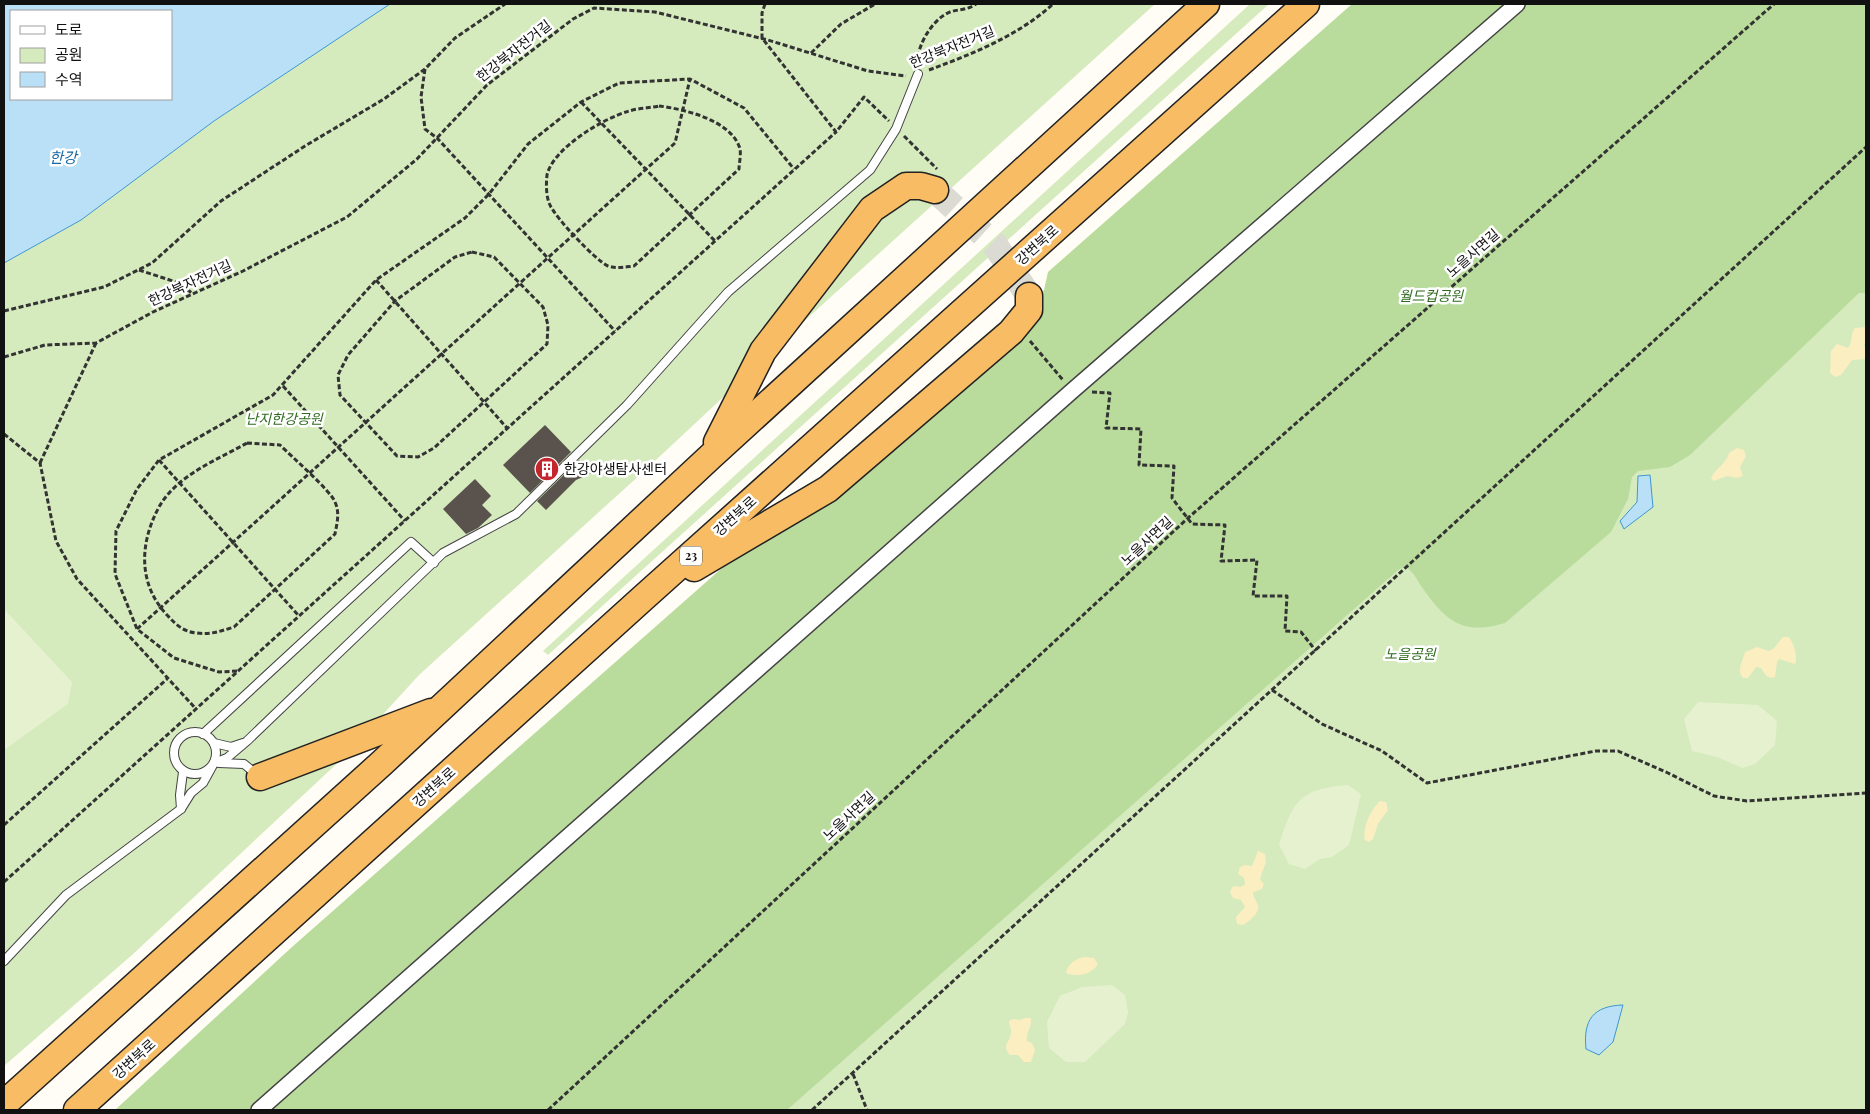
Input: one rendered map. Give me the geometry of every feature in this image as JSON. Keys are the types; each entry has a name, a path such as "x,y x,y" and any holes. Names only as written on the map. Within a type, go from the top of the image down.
{"highway":[{"path":"4,1104 443,708 710,457 1206,4"},
{"name":"강변북로","path":"77,1110 643,598 1306,4"},
{"path":"710,457 763,351 872,209 906,186 920,186 938,181"},
{"path":"643,598 828,489 1011,332 1030,310 1029,296"},
{"path":"260,777 443,708"}],"street":[{"path":"259,1110 1072,391 1517,4"}],"lane":[{"path":"247,741 231,747 214,743 204,734 190,732 184,735 175,746 175,760 183,772 190,774 204,773 214,763 227,758 247,741 443,553 516,514 627,405 728,292 870,170 896,129 918,74"},
{"path":"204,734 411,542 434,563"},
{"path":"4,960 66,895 182,809 191,793 203,783 214,763 217,756 214,743"},
{"path":"214,763 244,764 260,777"},
{"path":"182,809 180,795 183,772"}],"path":[{"path":"4,311 104,287 152,263 221,201 305,146 384,100 425,69 455,38 505,4"},
{"path":"591,4 594,8 597,4"},
{"path":"765,4 762,13 762,38 836,132"},
{"path":"810,53 842,24 875,4"},
{"path":"918,74 917,55 932,26 948,12 972,7 976,4"},
{"name":"한강북자전거길","path":"96,343 347,218 417,159 487,85 573,19 594,8 655,12 762,38 868,71 911,76 1007,37 1041,15 1053,4"},
{"name":"노을사면길","path":"548,1110 1188,518 1774,4"},
{"path":"425,69 421,97 424,129 437,138 615,331"},
{"path":"238,671 219,672 174,658 137,629 114,574 116,531 137,489 159,460 273,395 376,280 465,218 489,194 528,144 581,102 619,83 690,78 744,108 794,169"},
{"path":"137,629 675,143 690,78"},
{"path":"4,882 836,132 864,97 896,129 938,181"},
{"path":"581,102 715,241"},
{"path":"659,106 683,109 728,129 740,147 739,169 634,266 620,268 608,266 596,259 550,206 546,191 548,174 563,150 601,122 629,111 659,106"},
{"path":"812,1110 1866,147"},
{"path":"472,252 494,257 544,307 548,325 547,344 434,448 418,457 397,456 340,395 338,375 348,355 395,301 455,257 472,252"},
{"path":"139,270 179,283 193,294"},
{"path":"376,280 507,428"},
{"path":"1025,336 1072,391 1110,393 1106,428 1141,429 1139,466 1174,466 1172,498 1192,524 1225,526 1222,562 1257,560 1253,596 1287,596 1285,631 1301,632 1316,651"},
{"path":"4,356 45,345 96,343 40,463 56,541 77,579 196,709"},
{"path":"283,386 405,521"},
{"path":"4,434 40,463"},
{"path":"247,442 280,445 335,501 338,516 336,534 234,627 214,633 195,633 179,627 160,608 147,586 146,550 148,534 160,506 179,482 247,442"},
{"path":"159,460 299,616"},
{"path":"4,825 167,678"},
{"path":"1272,690 1322,724 1382,751 1428,783 1596,751 1618,751 1714,796 1747,801 1866,792"},
{"path":"853,1074 867,1110"}],"green space":[{"name":"난지한강공원","path":"390,4 1155,4 812,314 642,473 419,675 344,757 132,955 4,1066 4,263 81,220 214,121"},
{"path":"1250,4 1269,4 548,655 543,651"},
{"name":"월드컵공원","path":"1352,4 1866,4 1866,293 1859,293 1690,455 1670,467 1638,471 1632,477 1628,499 1611,532 1505,623 1479,628 1468,627 1458,623 1441,611 1414,574 1405,566 1397,571 787,1110 115,1110 292,947 764,531 967,366 1044,290 1048,272"},
{"name":"노을공원","path":"1866,4 1866,1110 189,1110"},
{"path":"4,609 72,682 68,704 4,750"},
{"path":"1698,702 1758,705 1777,721 1775,745 1755,764 1743,768 1717,757 1692,751 1684,719"},
{"path":"1348,785 1361,794 1349,845 1332,857 1320,859 1305,869 1289,864 1279,845 1294,808 1308,794 1332,787"},
{"path":"1112,985 1125,995 1128,1012 1125,1024 1085,1062 1066,1062 1049,1048 1047,1022 1060,996 1082,987"}],"sand":[{"path":"1866,327 1866,341 1864,345 1866,348 1866,359 1852,360 1841,375 1835,377 1830,373 1831,351 1837,344 1848,348 1855,328"},
{"path":"1737,448 1744,450 1746,456 1740,467 1743,476 1737,478 1727,476 1714,481 1711,478 1713,475 1726,460 1729,453"},
{"path":"1783,637 1789,637 1792,643 1796,654 1795,664 1779,659 1775,677 1768,677 1761,668 1756,667 1748,678 1743,678 1740,669 1745,652 1757,647 1769,651"},
{"path":"1380,801 1386,802 1388,810 1378,824 1373,839 1369,842 1365,840 1364,835 1366,824"},
{"path":"1258,851 1265,854 1266,862 1260,879 1264,884 1262,889 1253,892 1258,908 1254,917 1243,925 1237,924 1236,917 1245,907 1241,900 1233,898 1230,892 1233,886 1241,887 1245,884 1244,878 1238,874 1240,867 1245,865 1252,866"},
{"path":"1085,957 1094,958 1098,964 1085,974 1076,975 1066,972 1073,962"},
{"path":"1031,1018 1027,1041 1032,1043 1035,1050 1031,1062 1024,1062 1018,1055 1010,1055 1006,1049 1011,1032 1009,1021"}],"water":[{"name":"한강","path":"4,4 390,4 214,121 81,220 4,263"},
{"path":"1650,475 1653,507 1624,529 1620,521 1637,502 1638,476"},
{"path":"1623,1005 1613,1042 1599,1055 1586,1049 1586,1030 1592,1016 1604,1008"}],"building":[{"name":"한강야생탐사센터","path":"545,425 571,452 530,493 503,465"},
{"path":"579,460 592,473 576,480 546,510 537,501"},
{"path":"475,479 491,496 482,505 492,515 478,528 466,534 443,509"}],"tunnel":[{"path":"935,190 995,245 1029,296"}],"place":[{"name":"한강야생탐사센터","path":"547,469"}]}
